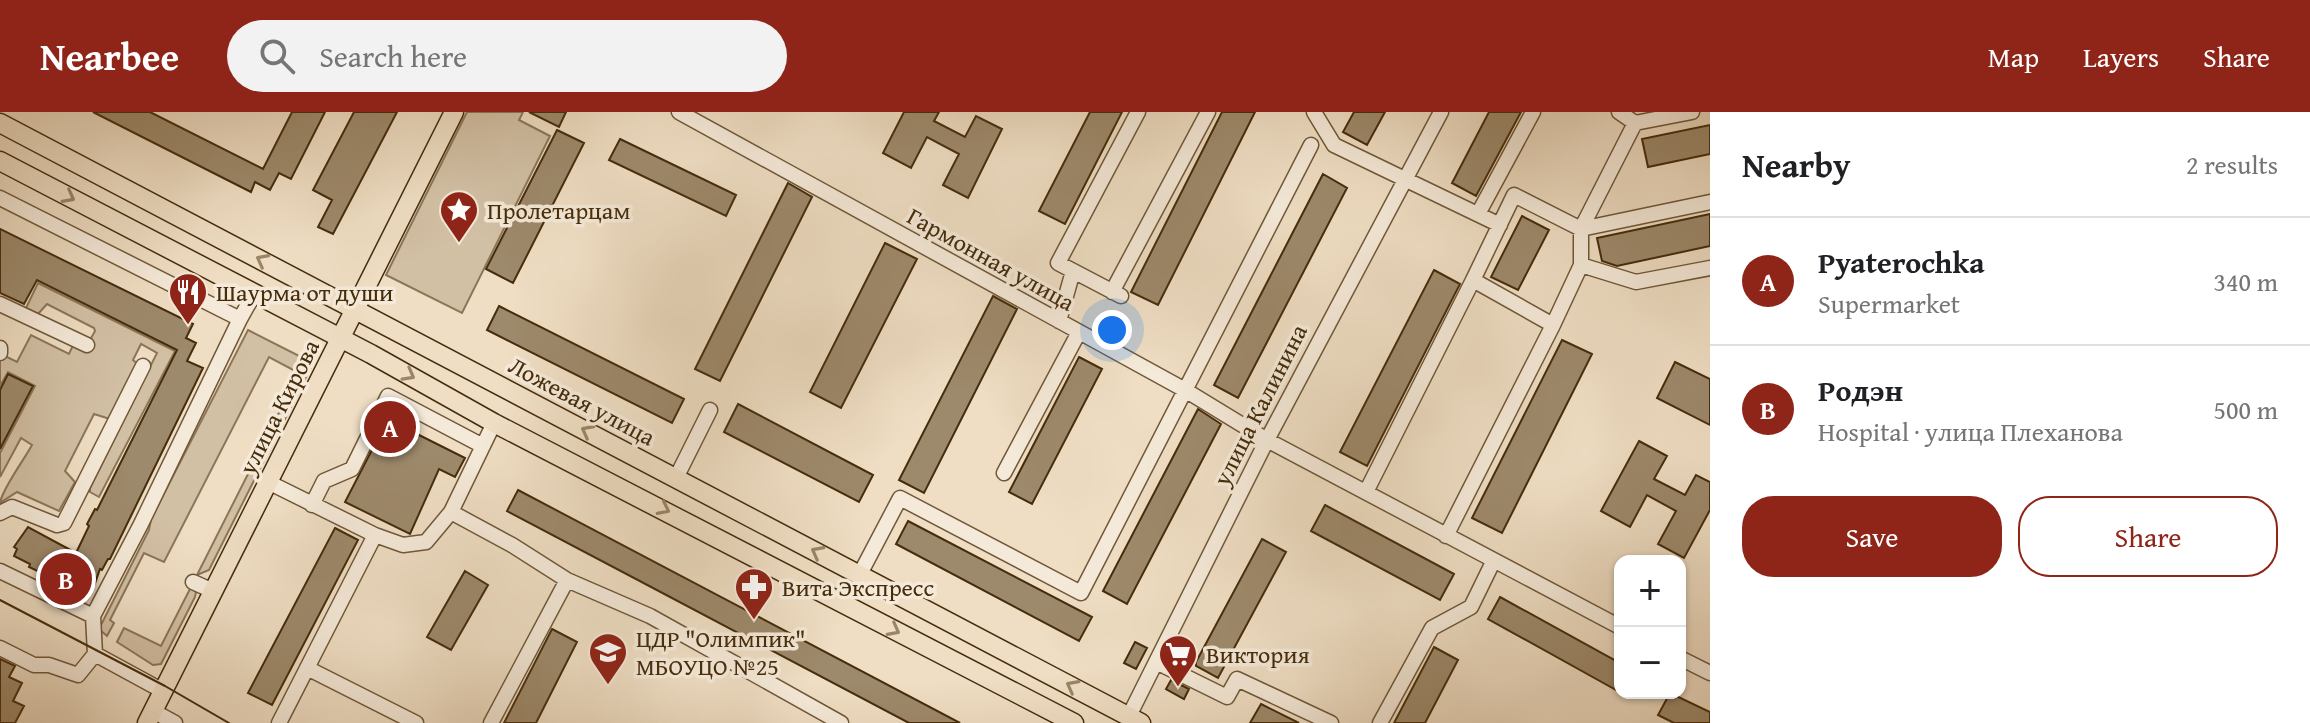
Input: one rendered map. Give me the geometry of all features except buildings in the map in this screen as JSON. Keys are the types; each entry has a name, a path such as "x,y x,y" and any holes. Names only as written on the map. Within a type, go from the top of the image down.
{"main road":[{"name":"улица Кирова","path":"150,717 454,112"},
{"name":"Ложевая улица","path":"0,123 860,574 1132,721"},
{"path":"0,161 494,423 1074,723"}],"street":[{"path":"1138,112 1058,263 1116,294 1208,112"},
{"path":"1314,112 1334,145 1500,225"},
{"name":"улица Калинина","path":"1132,721 1156,662 1267,440 1441,112"},
{"path":"1478,214 1533,112"},
{"path":"1619,112 1637,117 1692,112"},
{"name":"Гармонная улица","path":"683,113 1185,390 1267,440 1614,624"},
{"path":"1446,536 1581,265 1581,229 1637,117"},
{"path":"860,574 900,498 1081,593 1311,145"},
{"path":"1366,492 1514,195 1581,229 1710,202"},
{"path":"0,198 240,319"},
{"path":"1581,265 1636,282 1710,268"},
{"path":"1059,321 1073,271"},
{"path":"1473,280 1553,325"},
{"path":"0,648 34,665 49,665 78,675 95,654 93,616 254,294"},
{"path":"0,304 87,345"},
{"path":"1004,473 1079,332"},
{"path":"0,513 12,507 57,525 64,523 143,366"},
{"path":"312,505 324,481 352,469 388,396 483,446"},
{"path":"676,478 710,410"},
{"path":"268,482 375,535 403,545 426,542 451,512 494,423"},
{"path":"451,512 567,580 650,616 841,723"},
{"path":"279,723 375,535"},
{"path":"1380,723 1432,628 1471,607 1493,562"},
{"path":"0,571 93,616"},
{"path":"491,723 567,580"},
{"path":"193,582 213,591"},
{"path":"95,654 163,691"},
{"path":"1686,661 1710,673"},
{"path":"1156,662 1227,697 1237,679 1331,723"},
{"path":"307,668 416,723"},
{"path":"150,717 175,723"}],"shaded area":[{"path":"467,112 523,112 519,120 550,136 462,313 386,275"},
{"path":"38,283 175,351 99,497 90,492 90,488 157,353 141,344 133,360 139,365 110,419 94,414 65,471 75,482 59,511 17,492 0,503 32,445 21,438 0,477 0,453 35,386 8,372 0,386 0,361 3,355 17,362 31,335 69,354 75,341 89,342 95,331 47,304 38,314 26,308"},
{"path":"248,330 313,363 209,570 197,575 299,373 269,357 164,562 144,553 110,620 114,623 107,636 100,627 149,530 151,519"},
{"path":"191,587 196,592 195,597 161,664 153,665 117,642 124,628 161,646"}],"tram line":[{"path":"0,600 229,723"}],"place":[{"name":"Пролетарцам","path":"459,244"},
{"name":"Шаурма от души","path":"188,326"},
{"name":"Pyaterochka","path":"390,427"},
{"name":"Родэн","path":"66,579"},
{"name":"Вита Экспресс","path":"754,621"},
{"name":"ЦДР \"Олимпик\" МБОУЦО №25","path":"608,686"},
{"name":"Виктория","path":"1178,688"}]}
